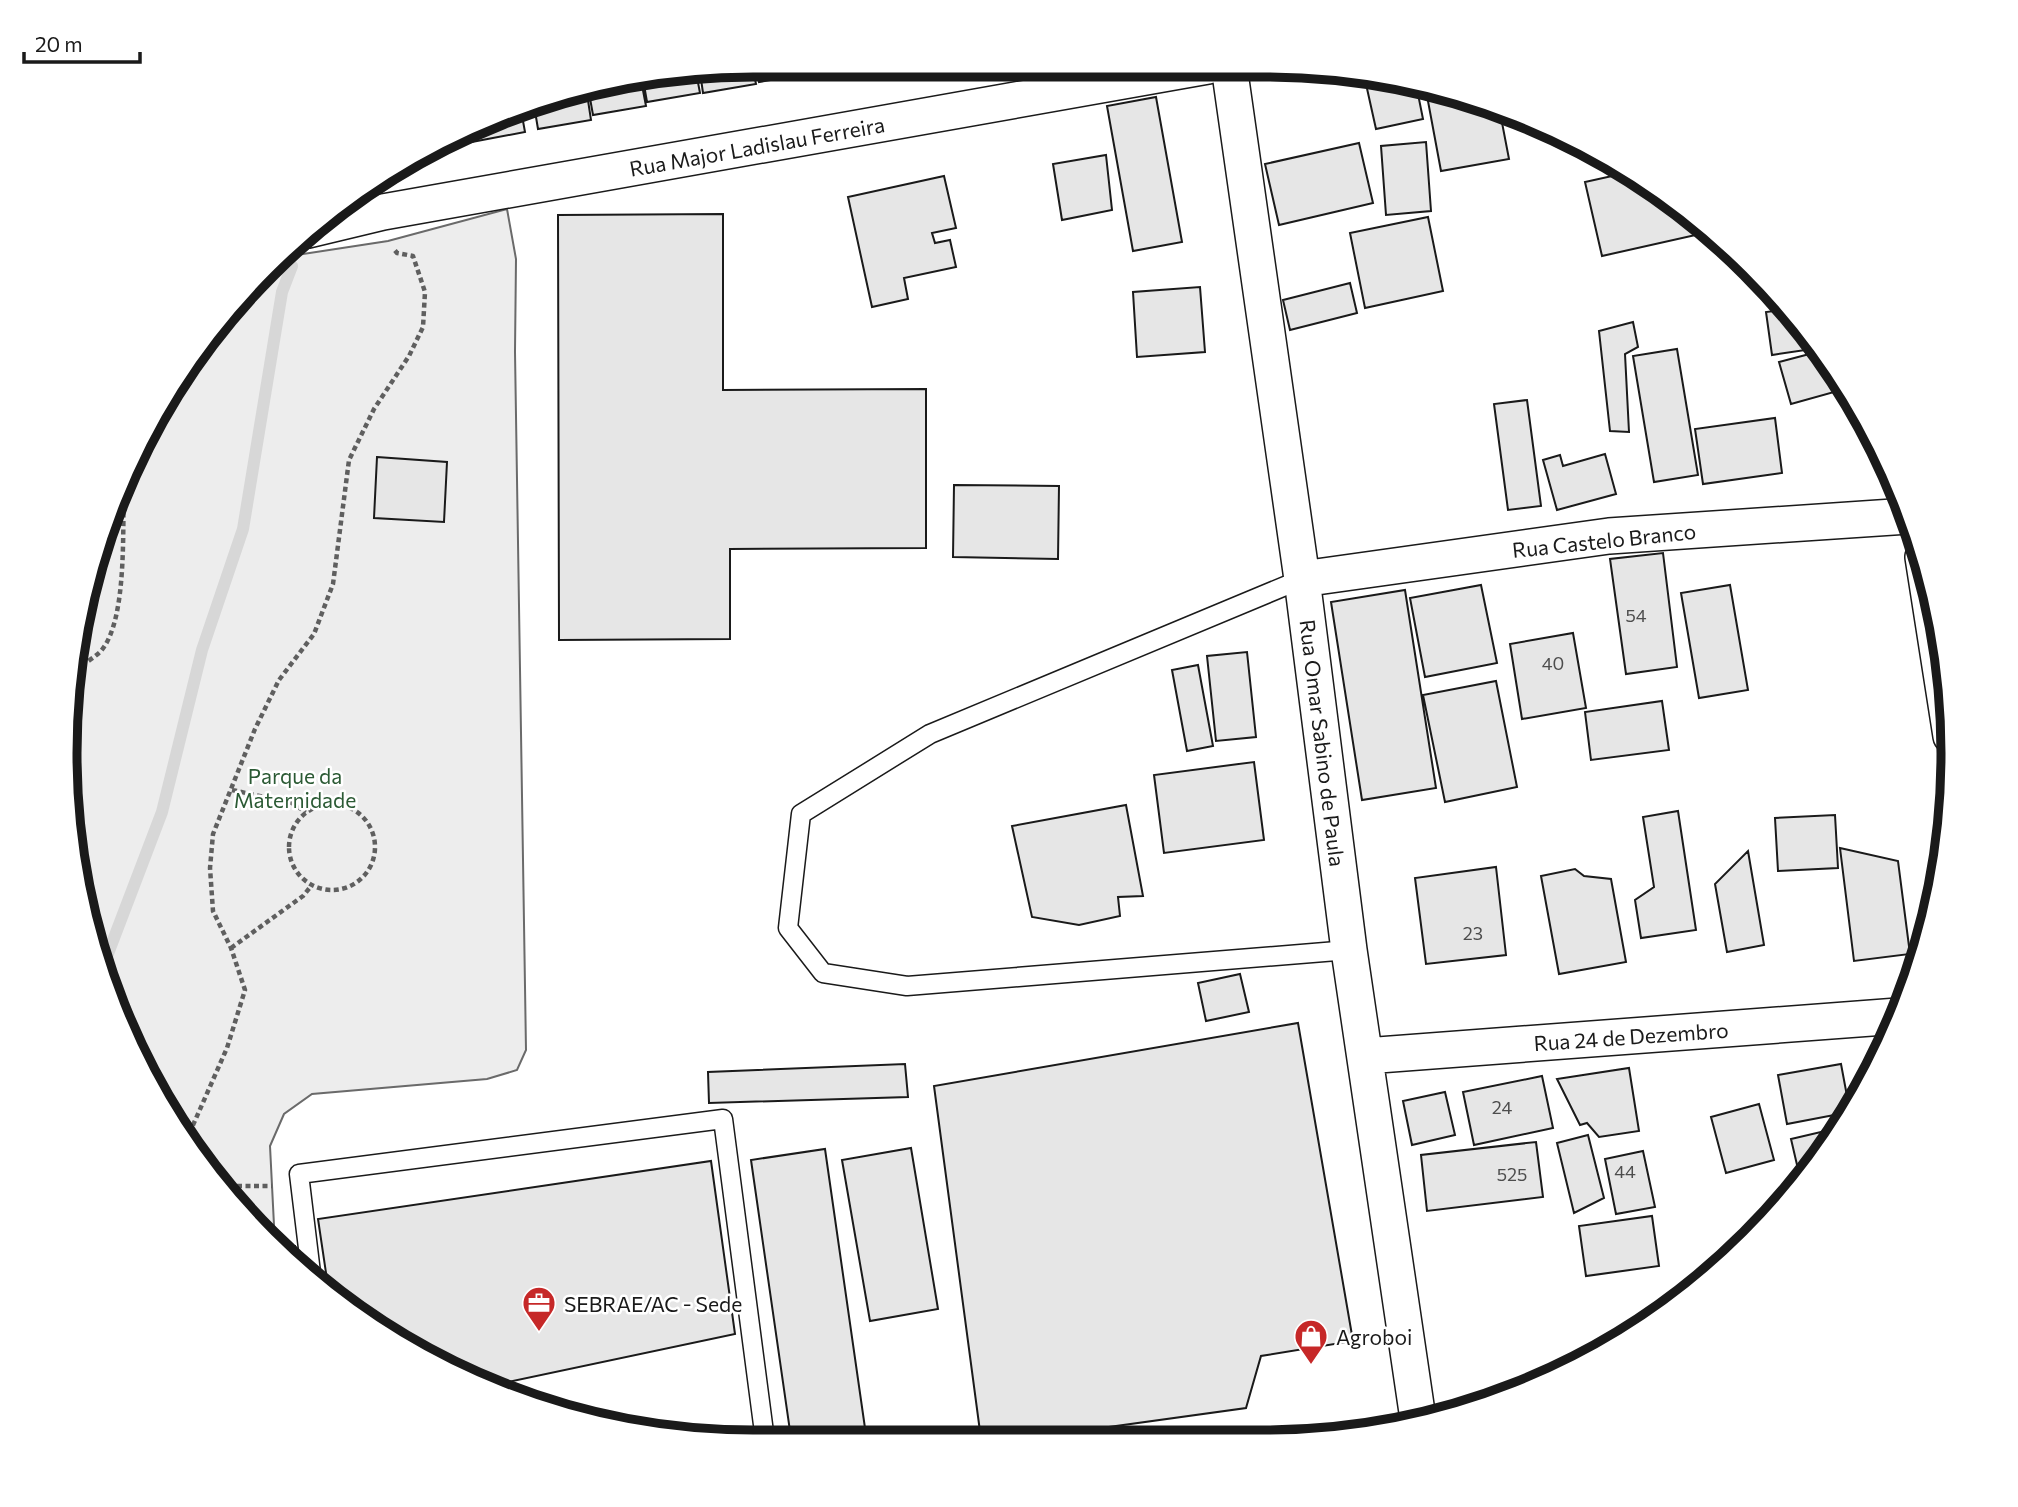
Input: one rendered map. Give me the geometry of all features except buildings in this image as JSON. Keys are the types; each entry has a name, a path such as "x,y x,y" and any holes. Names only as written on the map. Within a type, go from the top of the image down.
{"street":[{"name":"Rua Major Ladislau Ferreira","path":"333,224 383,212 1146,77"},
{"name":"Rua Omar Sabino de Paula","path":"1231,77 1302,579 1349,950 1417,1412"},
{"name":"Rua Castelo Branco","path":"1302,579 1609,536 1898,517"},
{"name":"Rua 24 de Dezembro","path":"1365,1056 1888,1017"}],"lane":[{"path":"1302,579 929,734 801,814 788,929 823,973 907,986 1349,950"},
{"path":"310,1264 299,1174 723,1119 764,1430"}],"path":[{"path":"191,1129 227,1048 245,990 231,948 213,911 210,868 213,834 255,729 279,680 314,634 333,584 349,460 374,409 409,356 423,327 425,292 414,256 397,253 388,242 383,212"},
{"path":"83,664 101,650 113,627 121,589 123,508"},
{"path":"232,790 292,803 306,812"},
{"path":"338,803 353,808 366,818 376,847 373,862 364,876 352,885 337,890 324,890 301,878 289,855 289,839 295,823 306,812 321,805 338,803"},
{"path":"231,948 303,896 312,885"},
{"path":"234,1186 272,1186"}],"shaded area":[{"name":"Parque da Maternidade","path":"507,209 516,259 515,352 526,1050 517,1070 487,1079 312,1094 284,1114 270,1146 274,1231 217,1165 168,1092 128,1012 113,971 90,885 78,798 78,709 83,665 100,578 128,495 168,415 191,378 245,307 296,255 388,241"}],"waterway":[{"path":"108,954 162,812 202,650 243,529 282,292 292,266"}],"place":[{"name":"SEBRAE/AC - Sede","path":"539,1333"},
{"name":"Agroboi","path":"1311,1366"}]}
